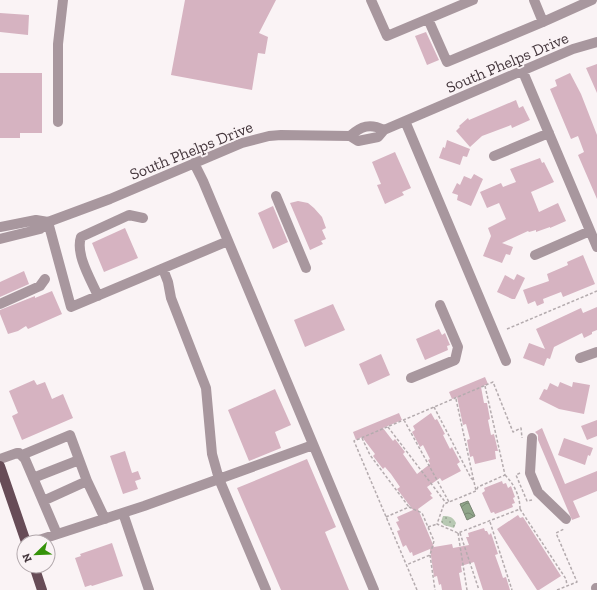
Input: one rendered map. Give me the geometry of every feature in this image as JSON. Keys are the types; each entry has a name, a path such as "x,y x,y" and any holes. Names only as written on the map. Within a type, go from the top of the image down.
{"main road":[{"path":"0,466 23,534"},
{"path":"0,486 13,504"},
{"path":"37,574 42,590"}],"street":[{"path":"58,122 58,44 63,0"},
{"path":"371,0 387,36 473,0"},
{"path":"534,0 543,22"},
{"path":"428,19 447,62 592,0"},
{"name":"South Phelps Drive","path":"0,239 40,229 48,222 110,199 242,143 269,136 350,136 358,141 378,137 384,130 523,72 573,49 597,42"},
{"path":"523,72 597,247"},
{"path":"405,121 506,361"},
{"path":"494,156 549,133"},
{"path":"194,163 203,181 374,590"},
{"path":"276,196 306,268"},
{"path":"98,296 80,253 78,244 81,238 129,215 143,218"},
{"name":"South Phelps Drive","path":"0,227 36,220 48,222"},
{"path":"48,222 71,307 228,241"},
{"path":"535,255 590,231"},
{"path":"163,269 168,282 171,298 206,388 212,454 219,479 266,590"},
{"path":"0,304 40,286 45,279"},
{"path":"411,378 455,360 458,347 440,305"},
{"path":"580,358 597,352"},
{"path":"22,455 70,435 79,460 105,519"},
{"path":"532,438 530,473 538,492 563,521"},
{"path":"0,458 17,452 25,459 57,534 123,513 313,445"},
{"path":"33,478 79,460"},
{"path":"43,501 88,481"},
{"path":"123,513 149,590"}],"path":[{"path":"507,329 597,291"},
{"path":"417,590 354,441 493,382 513,432 521,428 522,443"},
{"path":"485,386 505,475 512,481 520,502 520,510 566,579 566,586"},
{"path":"456,398 476,491"},
{"path":"434,407 471,478 474,481"},
{"path":"404,420 448,503"},
{"path":"388,427 448,503"},
{"path":"362,438 370,454 409,507 422,513 434,541 430,555 435,590"},
{"path":"524,472 516,475 521,488 527,501 535,498"},
{"path":"437,524 444,504 476,491 478,487 505,475"},
{"path":"516,491 521,488"},
{"path":"386,517 409,507"},
{"path":"428,527 437,524 459,533 520,510"},
{"path":"557,590 577,582 556,533 564,529 563,521"},
{"path":"490,522 512,590"},
{"path":"459,533 467,590"},
{"path":"459,533 479,590"},
{"path":"406,565 430,555"}],"shaded area":[{"path":"443,516 454,519 456,523 454,528 444,525 441,522"}],"water":[{"path":"468,501 475,516 467,520 460,504"}],"building":[{"path":"185,0 276,0 259,33 268,37 265,54 258,53 252,90 171,75"},
{"path":"0,13 29,15 28,35 0,32"},
{"path":"426,32 439,60 427,65 415,36"},
{"path":"597,64 597,93 586,68"},
{"path":"0,73 42,73 42,133 20,133 20,138 0,138"},
{"path":"570,73 581,94 597,135 597,199 578,155 584,152 578,136 571,139 550,89 557,86 555,80"},
{"path":"516,100 519,108 523,106 530,120 512,128 511,125 482,136 470,147 456,131 468,118 469,120"},
{"path":"447,140 470,149 467,157 463,156 460,165 439,158 443,147 445,148"},
{"path":"395,152 411,188 402,192 404,195 385,204 377,185 381,184 372,162"},
{"path":"540,158 542,163 544,162 554,182 531,192 539,212 558,203 566,221 536,232 536,230 528,231 502,243 513,247 510,255 506,254 502,263 483,256 491,236 488,228 506,219 499,203 487,208 480,192 501,183 503,187 516,182 510,169"},
{"path":"474,174 483,179 471,206 457,200 458,195 452,193 457,183 460,185 464,176 471,179"},
{"path":"298,201 308,203 314,208 322,217 326,228 322,230 326,239 321,241 323,244 310,250 290,203"},
{"path":"273,206 288,242 273,249 258,213"},
{"path":"125,228 138,258 104,272 92,243"},
{"path":"583,255 595,284 563,297 561,292 543,299 544,303 537,306 535,301 528,304 523,290 549,281 547,274 568,265 567,262"},
{"path":"24,271 29,284 0,297 0,282"},
{"path":"517,274 525,278 515,299 497,292 505,275 514,280"},
{"path":"52,291 62,314 28,329 26,326 18,331 8,334 0,314 0,310"},
{"path":"333,304 345,330 305,347 294,320"},
{"path":"597,307 597,330 592,332 592,334 584,338 582,333 554,347 550,359 547,358 544,366 523,358 529,343 545,349 536,329 581,308 583,313"},
{"path":"439,329 442,335 445,333 450,345 447,346 448,350 425,360 416,339"},
{"path":"381,354 390,375 368,385 359,364"},
{"path":"485,377 488,384 481,387 484,403 487,403 491,435 494,434 498,451 495,451 496,459 475,464 473,456 470,457 467,440 470,439 466,424 463,425 457,397 452,399 449,392"},
{"path":"34,380 37,385 45,382 52,399 63,394 73,418 22,440 12,416 18,413 9,391"},
{"path":"560,382 572,387 573,382 590,385 584,414 559,409 539,399 544,389 547,390 550,383 558,387"},
{"path":"275,389 291,425 275,432 281,448 249,461 228,410"},
{"path":"399,413 402,420 383,428 393,441 395,439 405,452 403,454 417,474 430,464 428,460 430,459 423,445 420,447 412,432 415,430 413,426 431,413 435,420 437,419 445,434 443,435 450,449 452,447 460,462 457,464 461,471 442,481 440,478 427,487 433,498 418,509 434,547 452,544 453,548 469,545 466,537 469,537 468,533 484,528 489,535 491,533 498,554 495,555 503,578 506,577 510,590 483,590 474,562 461,566 462,572 459,573 462,590 442,590 437,576 434,577 430,549 413,556 412,552 410,553 406,545 403,547 397,531 400,530 396,522 399,521 397,517 413,510 397,489 400,487 391,474 385,467 383,469 373,456 375,454 362,437 356,440 353,432"},
{"path":"597,420 597,436 587,440 581,426"},
{"path":"542,428 565,484 597,471 597,491 573,501 580,517 572,520 538,440 538,435 535,432"},
{"path":"564,438 593,448 590,456 588,455 585,465 558,455"},
{"path":"125,451 132,473 138,471 141,479 135,481 138,489 123,494 110,456"},
{"path":"307,459 336,527 325,532 349,590 281,590 237,488"},
{"path":"502,481 503,484 506,483 508,488 511,486 515,497 513,498 515,503 512,504 513,507 495,514 494,512 491,513 482,493 485,491 484,488"},
{"path":"518,515 520,518 523,517 561,576 539,590 537,590 497,529"},
{"path":"112,543 123,576 85,587 75,558 81,556 80,554"}]}
